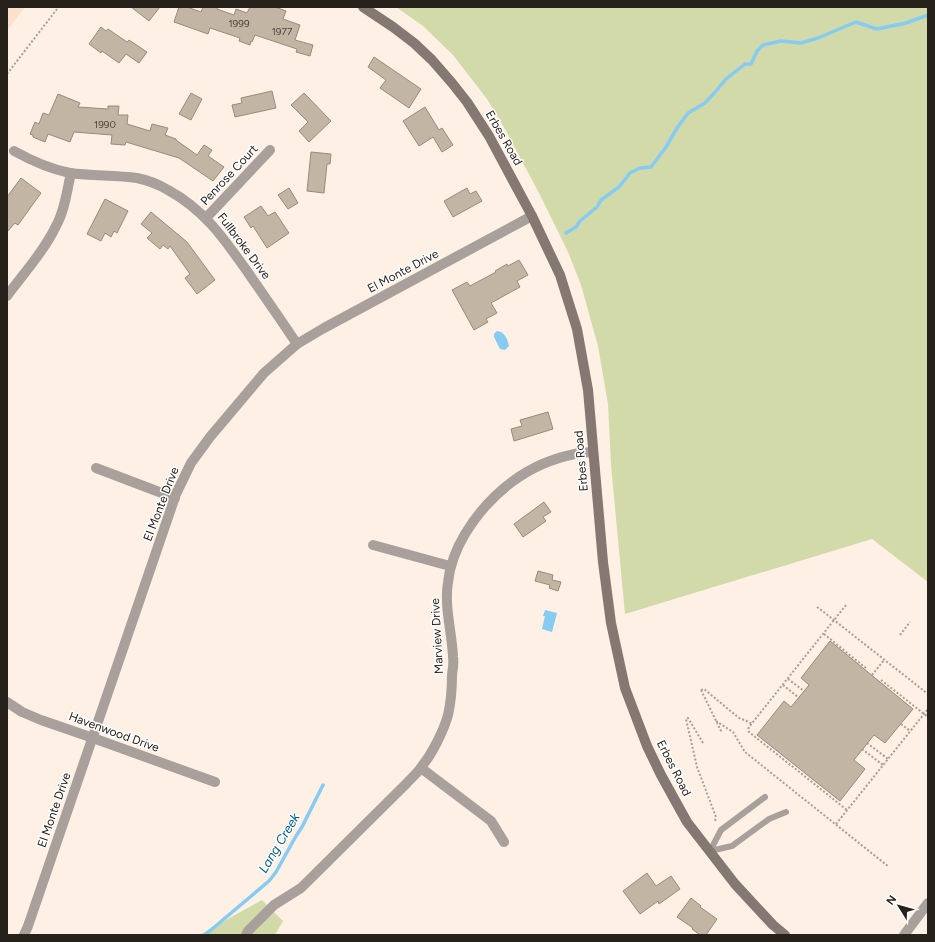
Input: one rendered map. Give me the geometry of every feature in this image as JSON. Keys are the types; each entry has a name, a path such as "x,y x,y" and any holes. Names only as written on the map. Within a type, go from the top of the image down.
{"main road":[{"name":"Erbes Road","path":"363,7 414,43 432,60 468,102 489,136 532,216 560,276 577,329 588,390 603,562 611,623 625,688 647,746 687,822 735,884 773,925 785,935"}],"street":[{"name":"Penrose Court","path":"206,218 270,150"},
{"name":"Fullbroke Drive","path":"14,151 48,167 71,173 137,178 151,182 177,195 206,218 226,240 297,344"},
{"path":"7,296 43,248 57,225 71,173"},
{"name":"El Monte Drive","path":"24,935 175,498 191,463 210,437 264,374 297,344 532,216"},
{"name":"Marview Drive","path":"246,935 248,931 274,905 302,888 421,768 437,743 448,715 452,693 453,657 447,603 447,584 450,566 461,541 474,520 490,500 507,484 527,471 550,460 576,453 593,452"},
{"path":"96,468 175,498"},
{"path":"373,545 450,566"},
{"name":"Havenwood Drive","path":"7,702 22,712 41,720 215,782"},
{"path":"421,768 491,820 504,842"},
{"path":"904,935 924,917 928,903"}],"lane":[{"path":"710,851 722,830 766,797"},
{"path":"710,851 732,846 769,819 786,812"}],"path":[{"path":"7,74 58,7"},
{"path":"846,605 748,730 846,810"},
{"path":"817,607 928,694"},
{"path":"900,635 910,622"},
{"path":"824,634 867,669"},
{"path":"872,675 884,660"},
{"path":"788,679 804,692"},
{"path":"881,680 928,717"},
{"path":"783,685 799,698"},
{"path":"722,733 702,690 704,689 740,718 752,724"},
{"path":"836,824 928,709"},
{"path":"703,743 688,718 686,719 697,767 716,816 715,821"},
{"path":"716,721 733,732 745,752 889,867"},
{"path":"901,724 910,732"},
{"path":"867,743 888,759"},
{"path":"862,749 883,765"}],"shaded area":[{"path":"7,7 25,7 7,31"}],"green space":[{"path":"396,7 928,7 928,582 872,539 625,614 611,465 608,404 598,346 581,285 568,252 539,193 505,129 487,99 453,55 423,26"},
{"path":"262,900 283,921 275,935 199,935"}],"water":[{"path":"497,331 502,332 508,341 509,346 505,350 500,349 494,337 494,334"},
{"path":"545,610 557,613 552,632 542,629"}],"building":[{"path":"131,7 160,7 149,21"},
{"path":"179,7 187,7 201,12 203,7 218,7 217,9 234,15 236,9 247,13 250,7 275,7 286,11 283,19 300,25 295,40 313,45 310,56 296,52 297,49 255,35 250,45 239,41 240,38 210,28 208,34 174,22"},
{"path":"101,27 106,31 108,29 127,42 129,40 147,52 139,63 126,54 119,63 89,44"},
{"path":"374,57 421,89 409,108 380,88 386,80 368,67"},
{"path":"272,91 276,108 235,117 232,105 242,103 241,98"},
{"path":"191,93 202,99 191,120 179,114"},
{"path":"304,93 331,121 309,142 299,131 308,122 291,105"},
{"path":"58,94 80,103 78,107 108,109 108,106 119,106 118,115 128,115 127,124 150,131 152,124 168,128 165,135 176,139 197,155 204,145 212,150 208,156 224,167 213,181 179,158 126,142 125,145 111,144 112,135 74,132 70,142 48,134 45,142 33,137 33,135 30,134 35,122 39,124 43,113 49,115"},
{"path":"425,107 439,130 442,128 453,145 442,152 433,137 419,146 403,121"},
{"path":"311,152 331,154 330,164 327,164 324,193 307,191"},
{"path":"21,178 41,193 18,225 15,223 7,232 7,197"},
{"path":"289,188 298,203 288,209 278,195"},
{"path":"467,188 470,194 476,191 482,201 453,217 444,201"},
{"path":"105,199 128,211 117,233 114,231 111,237 105,233 101,241 87,234"},
{"path":"261,206 268,216 275,212 289,233 267,248 253,226 251,228 244,217"},
{"path":"151,212 187,242 215,280 197,294 185,278 190,274 170,246 168,249 163,245 160,249 147,238 152,233 141,224"},
{"path":"519,260 528,275 517,281 520,287 491,303 497,313 486,319 488,322 474,330 452,290 467,282 470,286 496,272 495,271 507,264 508,266"},
{"path":"548,412 553,429 514,441 511,429 522,426 520,420"},
{"path":"544,502 551,512 543,517 546,521 523,537 514,524"},
{"path":"538,571 553,575 552,580 561,582 558,591 549,588 550,585 535,581"},
{"path":"830,641 913,709 885,743 874,735 854,760 865,769 840,801 757,735 784,701 791,707 809,685 801,678"},
{"path":"647,873 656,886 671,876 680,889 659,904 658,901 640,914 623,891"},
{"path":"691,898 701,906 700,907 717,919 706,935 700,935 677,917"}],"waterway":[{"path":"566,233 576,227 580,221 597,207 601,200 619,187 630,173 640,168 651,167 688,113 705,103 726,79 745,64 751,64 757,51 763,45 781,41 801,43 818,38 856,22 877,29 906,23 928,15"},
{"name":"Lang Creek","path":"205,935 269,881 276,872 302,827 323,785"}]}
